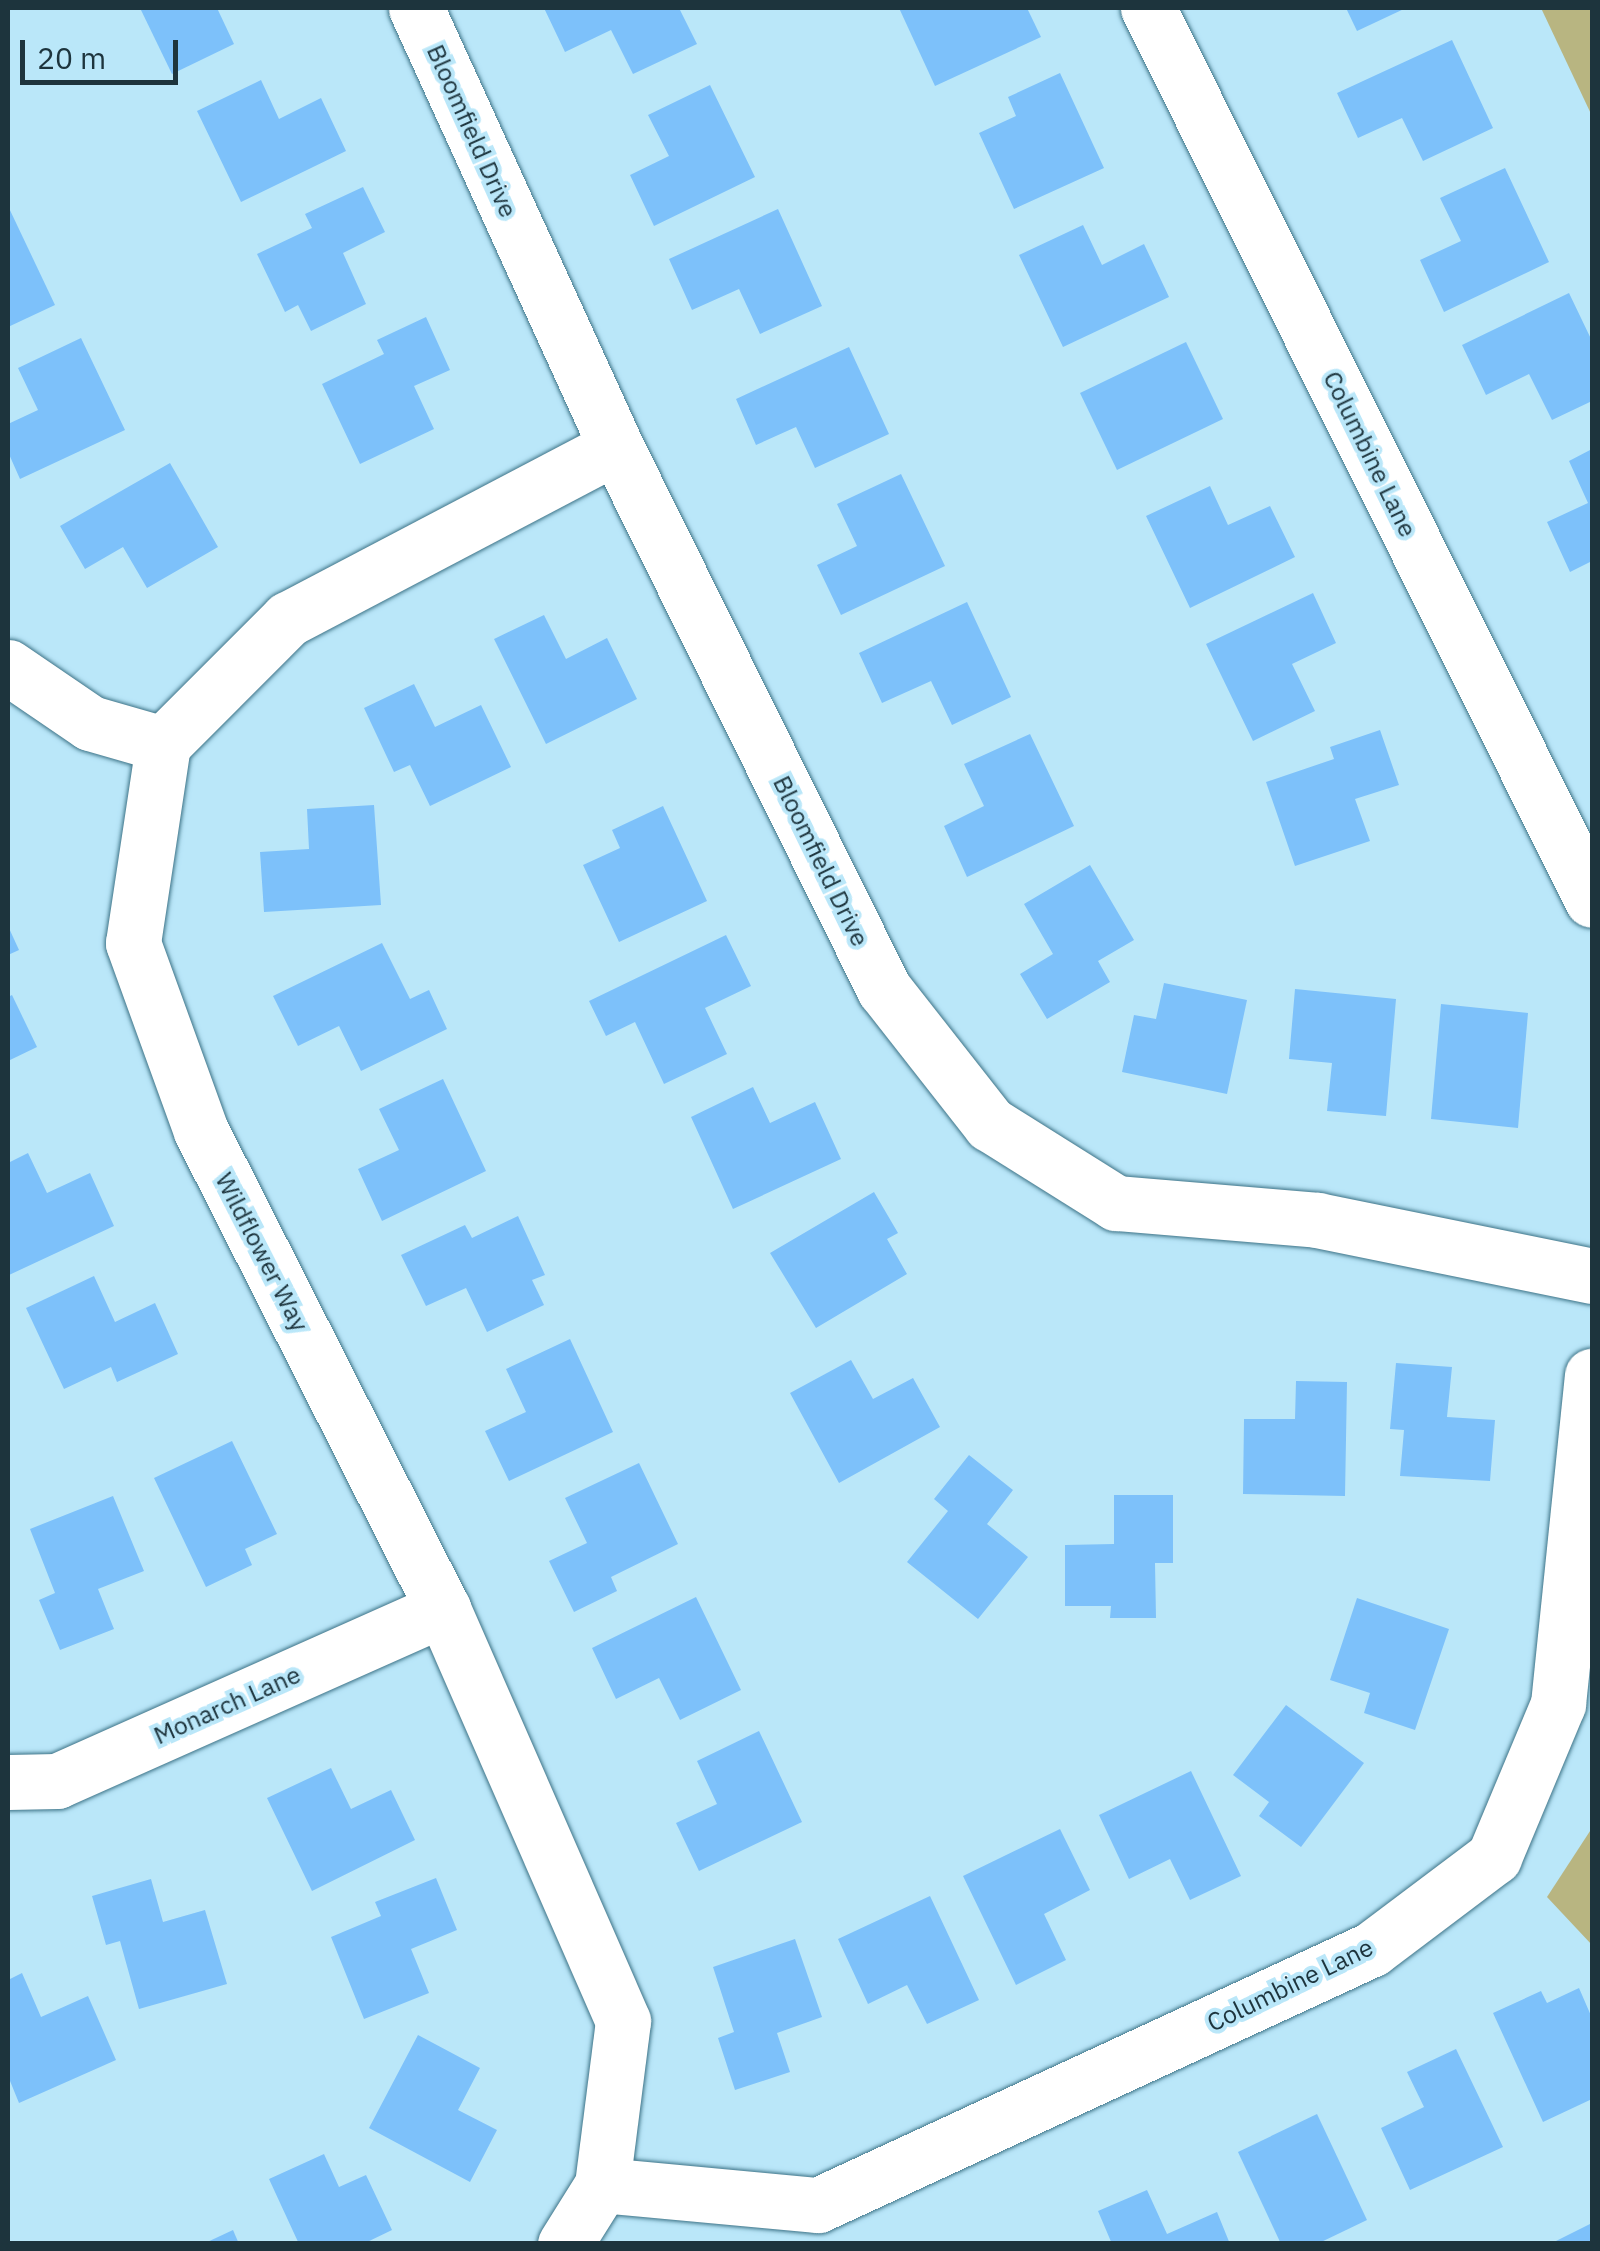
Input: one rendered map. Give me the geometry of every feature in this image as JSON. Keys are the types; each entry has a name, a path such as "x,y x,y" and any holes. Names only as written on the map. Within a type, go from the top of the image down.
{"street":[{"name":"Bloomfield Drive","path":"416,8 616,448 884,988 990,1124 1116,1203 1317,1220 1592,1276"},
{"name":"Columbine Lane","path":"1148,8 1592,900"},
{"path":"8,666 90,723 163,744 288,619 616,448"},
{"name":"Wildflower Way","path":"163,744 133,943 201,1131 443,1609 623,2021 602,2185 566,2244"},
{"name":"Columbine Lane","path":"602,2185 818,2205 1372,1949 1494,1857 1558,1704 1592,1376"},
{"name":"Monarch Lane","path":"8,1782 57,1781 443,1609"}],"shaded area":[{"path":"1541,8 1592,8 1592,116"},
{"path":"1592,1828 1592,1945 1547,1897"}],"building":[{"path":"140,8 217,8 234,44 172,74"},
{"path":"544,8 679,8 697,44 633,74 611,30 565,52"},
{"path":"899,8 1027,8 1041,37 935,86"},
{"path":"1346,8 1406,8 1357,31"},
{"path":"1452,40 1493,128 1423,161 1402,118 1358,138 1337,93"},
{"path":"1060,73 1104,168 1014,209 979,133 1016,116 1008,97"},
{"path":"261,80 279,119 321,98 346,151 241,202 197,111"},
{"path":"710,85 755,177 654,226 630,175 669,156 648,115"},
{"path":"1505,168 1549,262 1444,312 1420,260 1461,241 1440,198"},
{"path":"363,187 385,232 343,253 366,304 311,331 298,305 285,312 257,254 312,228 305,214"},
{"path":"8,206 55,305 8,327"},
{"path":"778,209 822,306 760,334 739,289 692,310 669,259"},
{"path":"1083,225 1102,265 1144,244 1169,297 1063,347 1019,255"},
{"path":"1569,293 1592,341 1592,401 1552,420 1529,374 1486,395 1462,345"},
{"path":"426,317 450,370 414,386 434,429 360,464 322,384 384,354 377,340"},
{"path":"81,338 125,430 20,479 8,452 8,424 38,410 18,368"},
{"path":"1186,342 1223,419 1117,470 1080,393"},
{"path":"849,347 889,434 815,468 796,427 756,445 736,399"},
{"path":"1592,449 1592,561 1570,572 1547,522 1588,503 1569,461"},
{"path":"170,463 218,547 147,588 123,547 85,569 60,526"},
{"path":"901,474 945,566 841,615 817,565 857,546 837,504"},
{"path":"1210,486 1228,525 1270,506 1295,557 1190,608 1146,516"},
{"path":"1313,593 1336,643 1292,664 1315,711 1253,741 1206,644"},
{"path":"967,602 1011,697 952,725 931,681 882,703 859,653"},
{"path":"544,615 566,659 607,638 637,699 546,744 494,639"},
{"path":"414,684 435,727 481,705 511,767 430,806 410,765 394,772 364,708"},
{"path":"1380,730 1399,785 1355,799 1370,841 1295,866 1266,782 1334,759 1330,747"},
{"path":"1030,734 1074,826 967,877 944,826 984,806 964,764"},
{"path":"374,805 381,905 264,912 260,852 309,849 307,809"},
{"path":"663,806 707,901 619,942 583,865 620,848 612,830"},
{"path":"1090,865 1134,940 1098,961 1110,982 1047,1019 1020,974 1053,954 1024,904"},
{"path":"8,926 19,950 8,955"},
{"path":"726,935 751,986 705,1008 727,1054 664,1084 635,1022 606,1036 589,1001"},
{"path":"382,943 410,999 429,990 447,1029 361,1071 339,1026 298,1046 273,996"},
{"path":"1164,983 1247,1000 1227,1094 1122,1072 1134,1015 1156,1019"},
{"path":"1295,989 1396,999 1386,1116 1327,1111 1332,1063 1289,1059"},
{"path":"12,995 37,1047 8,1061 8,997"},
{"path":"1441,1004 1528,1013 1518,1128 1431,1119"},
{"path":"443,1079 486,1171 382,1221 358,1169 399,1150 379,1109"},
{"path":"753,1087 770,1123 815,1102 841,1159 733,1209 691,1117"},
{"path":"28,1153 47,1193 90,1173 114,1226 9,1275 8,1163"},
{"path":"874,1192 898,1233 887,1239 907,1274 816,1328 770,1253"},
{"path":"518,1216 545,1275 532,1280 544,1305 487,1332 466,1288 426,1306 401,1255 465,1225 472,1238"},
{"path":"94,1276 115,1322 155,1303 178,1354 117,1382 111,1367 64,1389 26,1308"},
{"path":"570,1339 613,1432 509,1481 485,1431 526,1412 506,1369"},
{"path":"851,1360 873,1399 913,1378 940,1427 839,1483 790,1393"},
{"path":"1396,1363 1452,1367 1447,1417 1495,1420 1490,1481 1400,1476 1404,1430 1390,1429"},
{"path":"1296,1381 1347,1382 1345,1496 1243,1494 1244,1419 1295,1419"},
{"path":"232,1441 277,1534 245,1549 252,1565 206,1587 154,1478"},
{"path":"969,1455 1013,1490 987,1524 1028,1557 978,1619 907,1562 948,1511 934,1499"},
{"path":"639,1463 678,1544 611,1577 617,1591 574,1612 549,1561 587,1543 565,1498"},
{"path":"1114,1495 1173,1495 1173,1563 1155,1563 1156,1618 1110,1618 1111,1606 1065,1606 1065,1545 1114,1544"},
{"path":"113,1496 144,1571 98,1589 114,1629 60,1650 39,1600 55,1593 30,1529"},
{"path":"696,1597 741,1690 680,1720 659,1678 616,1699 592,1648"},
{"path":"1357,1598 1449,1629 1415,1730 1364,1713 1370,1693 1330,1680"},
{"path":"1286,1705 1364,1763 1301,1847 1259,1816 1269,1802 1233,1775"},
{"path":"759,1731 802,1822 699,1871 676,1823 717,1804 697,1761"},
{"path":"331,1768 351,1809 391,1790 415,1840 312,1891 267,1798"},
{"path":"1191,1771 1241,1876 1190,1900 1170,1859 1129,1879 1099,1815"},
{"path":"1060,1829 1090,1890 1044,1914 1066,1960 1016,1985 963,1876"},
{"path":"436,1878 457,1930 411,1949 429,1993 364,2019 331,1937 381,1916 375,1902"},
{"path":"151,1879 163,1922 205,1910 227,1984 139,2009 120,1941 106,1945 92,1896"},
{"path":"930,1896 979,2000 927,2024 907,1985 868,2004 838,1939"},
{"path":"795,1939 822,2017 777,2033 790,2072 735,2090 718,2038 734,2032 713,1967"},
{"path":"22,1973 41,2017 88,1996 116,2060 19,2103 8,2076 8,1980"},
{"path":"1579,1988 1592,2018 1592,2099 1543,2122 1493,2013 1541,1991 1547,2003"},
{"path":"418,2035 480,2068 458,2110 497,2130 470,2182 369,2128"},
{"path":"1456,2049 1503,2147 1410,2190 1381,2128 1424,2107 1407,2072"},
{"path":"1317,2114 1367,2220 1317,2244 1281,2244 1238,2152"},
{"path":"324,2154 339,2187 366,2175 392,2230 363,2244 299,2244 269,2179"},
{"path":"1147,2190 1167,2234 1217,2212 1230,2244 1112,2244 1098,2211"},
{"path":"1592,2223 1592,2244 1550,2244"},
{"path":"233,2230 239,2244 203,2244"}]}
